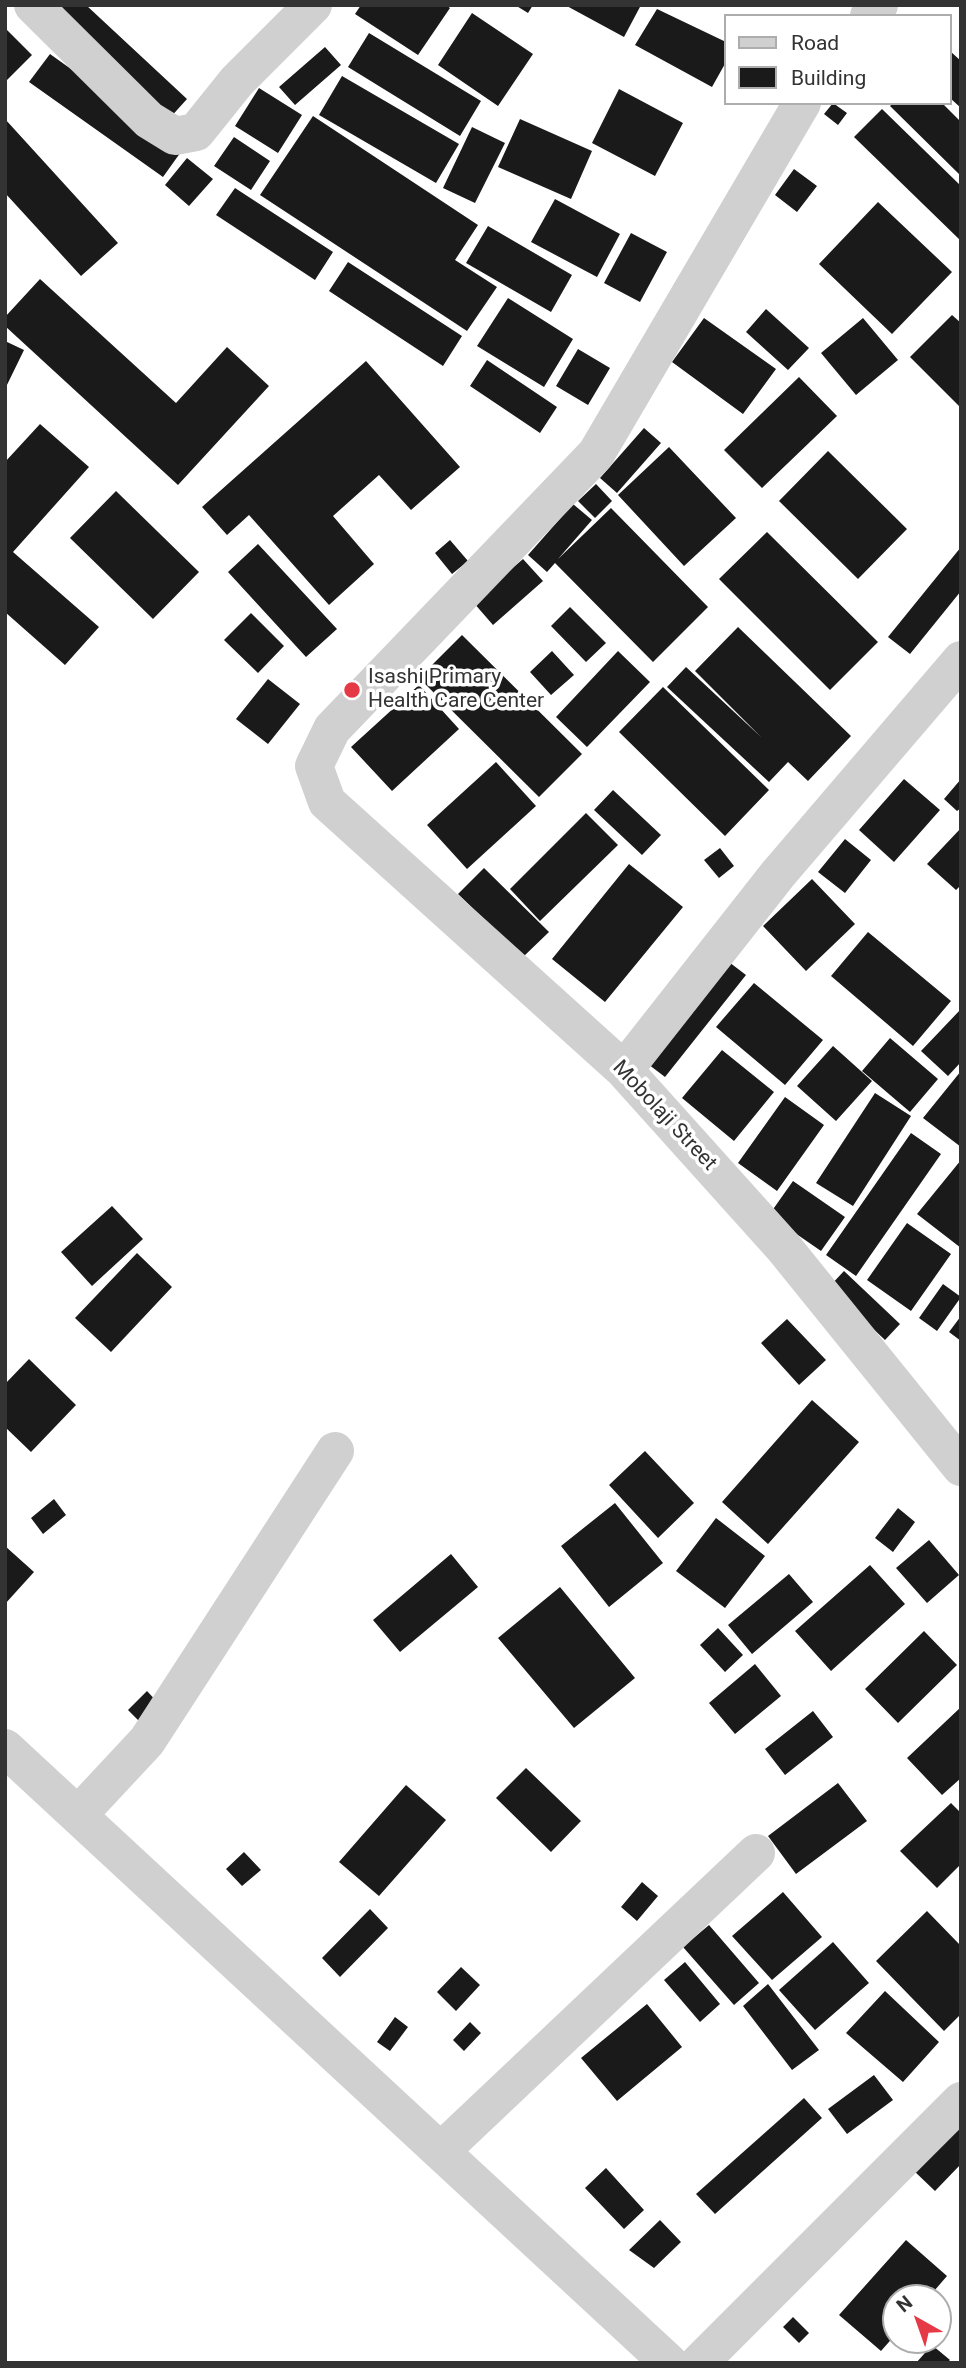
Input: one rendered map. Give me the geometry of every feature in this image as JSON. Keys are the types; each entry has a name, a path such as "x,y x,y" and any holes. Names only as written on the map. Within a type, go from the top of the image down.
{"street":[{"path":"33,5 149,120 175,136 196,132 237,81 313,5"},
{"name":"Mobolaji Street","path":"801,105 596,454 332,729 314,766 327,802 624,1070 784,1248 961,1467"},
{"path":"624,1070 778,874 961,660"},
{"path":"78,1815 147,1741 335,1451"},
{"path":"5,1748 668,2363"},
{"path":"440,2151 756,1853"},
{"path":"699,2363 961,2101"}],"building":[{"path":"49,5 86,5 187,99 168,120"},
{"path":"361,5 446,5 450,8 418,55 355,14"},
{"path":"515,5 533,5 528,13"},
{"path":"565,5 641,5 624,37"},
{"path":"657,9 724,41 724,66 712,87 635,45"},
{"path":"472,13 533,54 498,106 438,65"},
{"path":"5,28 32,55 5,82"},
{"path":"369,33 481,101 460,136 348,67"},
{"path":"325,47 341,65 295,105 279,87"},
{"path":"952,53 961,61 961,108 952,100"},
{"path":"50,54 183,149 163,177 29,82"},
{"path":"342,76 459,144 436,183 319,115"},
{"path":"259,88 302,115 278,153 235,126"},
{"path":"619,89 683,123 655,176 592,143"},
{"path":"831,105 847,113 838,125 824,114"},
{"path":"944,105 961,122 961,176 890,106"},
{"path":"882,109 961,186 961,241 854,137"},
{"path":"313,116 478,225 455,260 497,287 467,331 260,195"},
{"path":"5,119 118,243 81,276 5,193"},
{"path":"520,119 592,151 571,199 498,167"},
{"path":"472,127 505,143 475,203 443,188"},
{"path":"234,137 270,161 251,190 214,166"},
{"path":"187,158 213,179 189,206 165,185"},
{"path":"794,169 817,186 797,212 775,195"},
{"path":"235,188 333,252 315,280 216,215"},
{"path":"555,199 620,234 597,277 531,242"},
{"path":"878,202 952,272 892,334 819,264"},
{"path":"488,226 572,275 551,312 466,263"},
{"path":"631,233 667,252 640,302 604,283"},
{"path":"348,262 462,336 443,366 329,291"},
{"path":"40,279 176,403 227,347 269,386 178,485 5,326 5,317"},
{"path":"508,298 573,339 544,387 477,346"},
{"path":"766,309 809,348 788,370 746,332"},
{"path":"952,315 961,323 961,408 910,357"},
{"path":"704,318 776,369 743,414 672,362"},
{"path":"863,318 898,360 856,395 821,353"},
{"path":"5,341 24,350 5,389"},
{"path":"578,349 610,368 588,405 556,386"},
{"path":"487,360 557,407 540,433 470,386"},
{"path":"366,361 460,467 411,510 379,475 333,516 374,564 329,605 249,515 227,535 202,507"},
{"path":"799,377 837,416 762,488 724,450"},
{"path":"40,424 89,467 13,552 99,627 65,665 5,612 5,462"},
{"path":"644,428 661,443 617,493 600,478"},
{"path":"669,447 736,518 684,566 618,495"},
{"path":"828,451 907,529 858,579 779,501"},
{"path":"596,484 612,501 595,518 578,501"},
{"path":"116,491 199,572 153,619 70,538"},
{"path":"573,504 592,520 558,559 611,508 708,607 653,662 555,563 547,572 528,555"},
{"path":"767,532 878,642 830,690 719,579"},
{"path":"450,540 468,561 452,574 435,553"},
{"path":"258,544 337,629 306,657 228,572"},
{"path":"961,547 961,591 910,654 888,637"},
{"path":"523,559 543,581 493,625 473,602"},
{"path":"570,607 606,643 586,662 551,626"},
{"path":"251,613 284,646 258,673 224,640"},
{"path":"738,627 851,736 808,781 788,762 769,782 667,687 686,667 761,737 695,671"},
{"path":"462,635 582,754 539,797 419,678"},
{"path":"552,651 574,675 551,695 530,672"},
{"path":"618,651 650,682 587,747 556,717"},
{"path":"268,679 300,704 268,744 236,719"},
{"path":"419,685 459,729 392,791 351,747"},
{"path":"663,687 769,790 725,836 619,732"},
{"path":"496,762 536,806 467,869 427,825"},
{"path":"904,779 940,810 894,862 859,830"},
{"path":"961,779 961,808 957,811 944,799"},
{"path":"613,790 661,835 642,855 594,810"},
{"path":"586,813 618,845 540,921 510,889"},
{"path":"961,828 961,885 956,890 927,864"},
{"path":"845,839 871,860 845,893 818,872"},
{"path":"720,848 734,866 719,878 704,860"},
{"path":"629,864 683,907 605,1002 552,959"},
{"path":"484,868 549,932 523,957 458,894"},
{"path":"812,879 855,924 806,971 763,926"},
{"path":"868,932 951,1001 913,1046 831,976"},
{"path":"725,959 746,975 665,1077 644,1061"},
{"path":"754,983 823,1040 785,1085 716,1027"},
{"path":"961,1009 961,1062 948,1076 921,1051"},
{"path":"890,1038 938,1079 910,1112 862,1071"},
{"path":"833,1046 872,1081 836,1121 797,1086"},
{"path":"722,1050 774,1092 734,1141 682,1098"},
{"path":"961,1071 961,1147 923,1118"},
{"path":"875,1093 911,1116 853,1206 816,1183"},
{"path":"785,1097 824,1125 777,1191 738,1163"},
{"path":"911,1133 941,1154 856,1276 826,1255"},
{"path":"961,1160 961,1248 917,1214"},
{"path":"793,1181 845,1217 821,1251 769,1215"},
{"path":"112,1206 143,1239 92,1286 61,1252"},
{"path":"907,1223 951,1254 911,1311 867,1280"},
{"path":"137,1253 172,1287 111,1352 75,1318"},
{"path":"844,1271 900,1324 885,1340 829,1287"},
{"path":"943,1284 961,1297 937,1331 919,1318"},
{"path":"961,1316 961,1341 949,1332"},
{"path":"787,1319 826,1360 799,1385 761,1343"},
{"path":"29,1359 76,1405 31,1452 5,1427 5,1384"},
{"path":"812,1400 859,1442 768,1544 722,1502"},
{"path":"645,1451 694,1503 658,1538 609,1485"},
{"path":"54,1499 66,1515 43,1534 31,1518"},
{"path":"615,1503 663,1563 609,1607 561,1546"},
{"path":"898,1508 915,1522 893,1552 875,1538"},
{"path":"716,1518 765,1556 725,1608 676,1571"},
{"path":"929,1540 959,1575 927,1603 896,1568"},
{"path":"5,1546 34,1572 5,1604"},
{"path":"451,1554 478,1587 400,1652 373,1620"},
{"path":"870,1565 905,1604 831,1671 795,1631"},
{"path":"789,1574 813,1602 752,1654 728,1625"},
{"path":"560,1587 635,1678 574,1728 498,1638"},
{"path":"718,1628 743,1655 725,1672 700,1645"},
{"path":"924,1631 957,1665 898,1723 865,1689"},
{"path":"755,1664 781,1696 735,1734 709,1703"},
{"path":"147,1691 160,1705 141,1723 128,1710"},
{"path":"961,1707 961,1778 942,1795 907,1758"},
{"path":"813,1711 833,1737 785,1775 765,1749"},
{"path":"526,1768 581,1821 551,1852 496,1798"},
{"path":"838,1783 867,1821 796,1874 768,1836"},
{"path":"406,1785 446,1820 379,1896 339,1862"},
{"path":"951,1803 961,1813 961,1864 937,1888 900,1851"},
{"path":"244,1852 261,1870 242,1886 226,1869"},
{"path":"642,1882 658,1896 637,1921 621,1907"},
{"path":"783,1892 822,1937 772,1980 732,1936"},
{"path":"370,1909 388,1928 340,1977 322,1958"},
{"path":"927,1911 961,1946 961,2014 944,2031 876,1961"},
{"path":"709,1925 759,1983 734,2005 683,1947"},
{"path":"833,1942 869,1983 815,2030 779,1990"},
{"path":"685,1962 720,2004 700,2022 664,1980"},
{"path":"461,1967 480,1985 456,2011 437,1992"},
{"path":"768,1984 819,2050 792,2070 743,2006"},
{"path":"885,1991 939,2042 903,2082 846,2033"},
{"path":"647,2004 682,2047 617,2101 581,2058"},
{"path":"395,2017 408,2027 390,2051 377,2042"},
{"path":"470,2022 481,2033 464,2051 453,2040"},
{"path":"874,2075 893,2100 847,2134 828,2109"},
{"path":"804,2098 822,2118 715,2214 696,2194"},
{"path":"961,2122 961,2164 935,2191 912,2169"},
{"path":"606,2168 644,2210 624,2229 585,2188"},
{"path":"660,2220 681,2242 654,2268 629,2250"},
{"path":"906,2240 947,2276 940,2284 882,2284 881,2351 839,2315"},
{"path":"793,2317 809,2333 799,2343 783,2327"},
{"path":"924,2354 943,2354 950,2360 947,2363 916,2363"}],"place":[{"name":"Isashi Primary Health Care Center","path":"352,690"}]}
